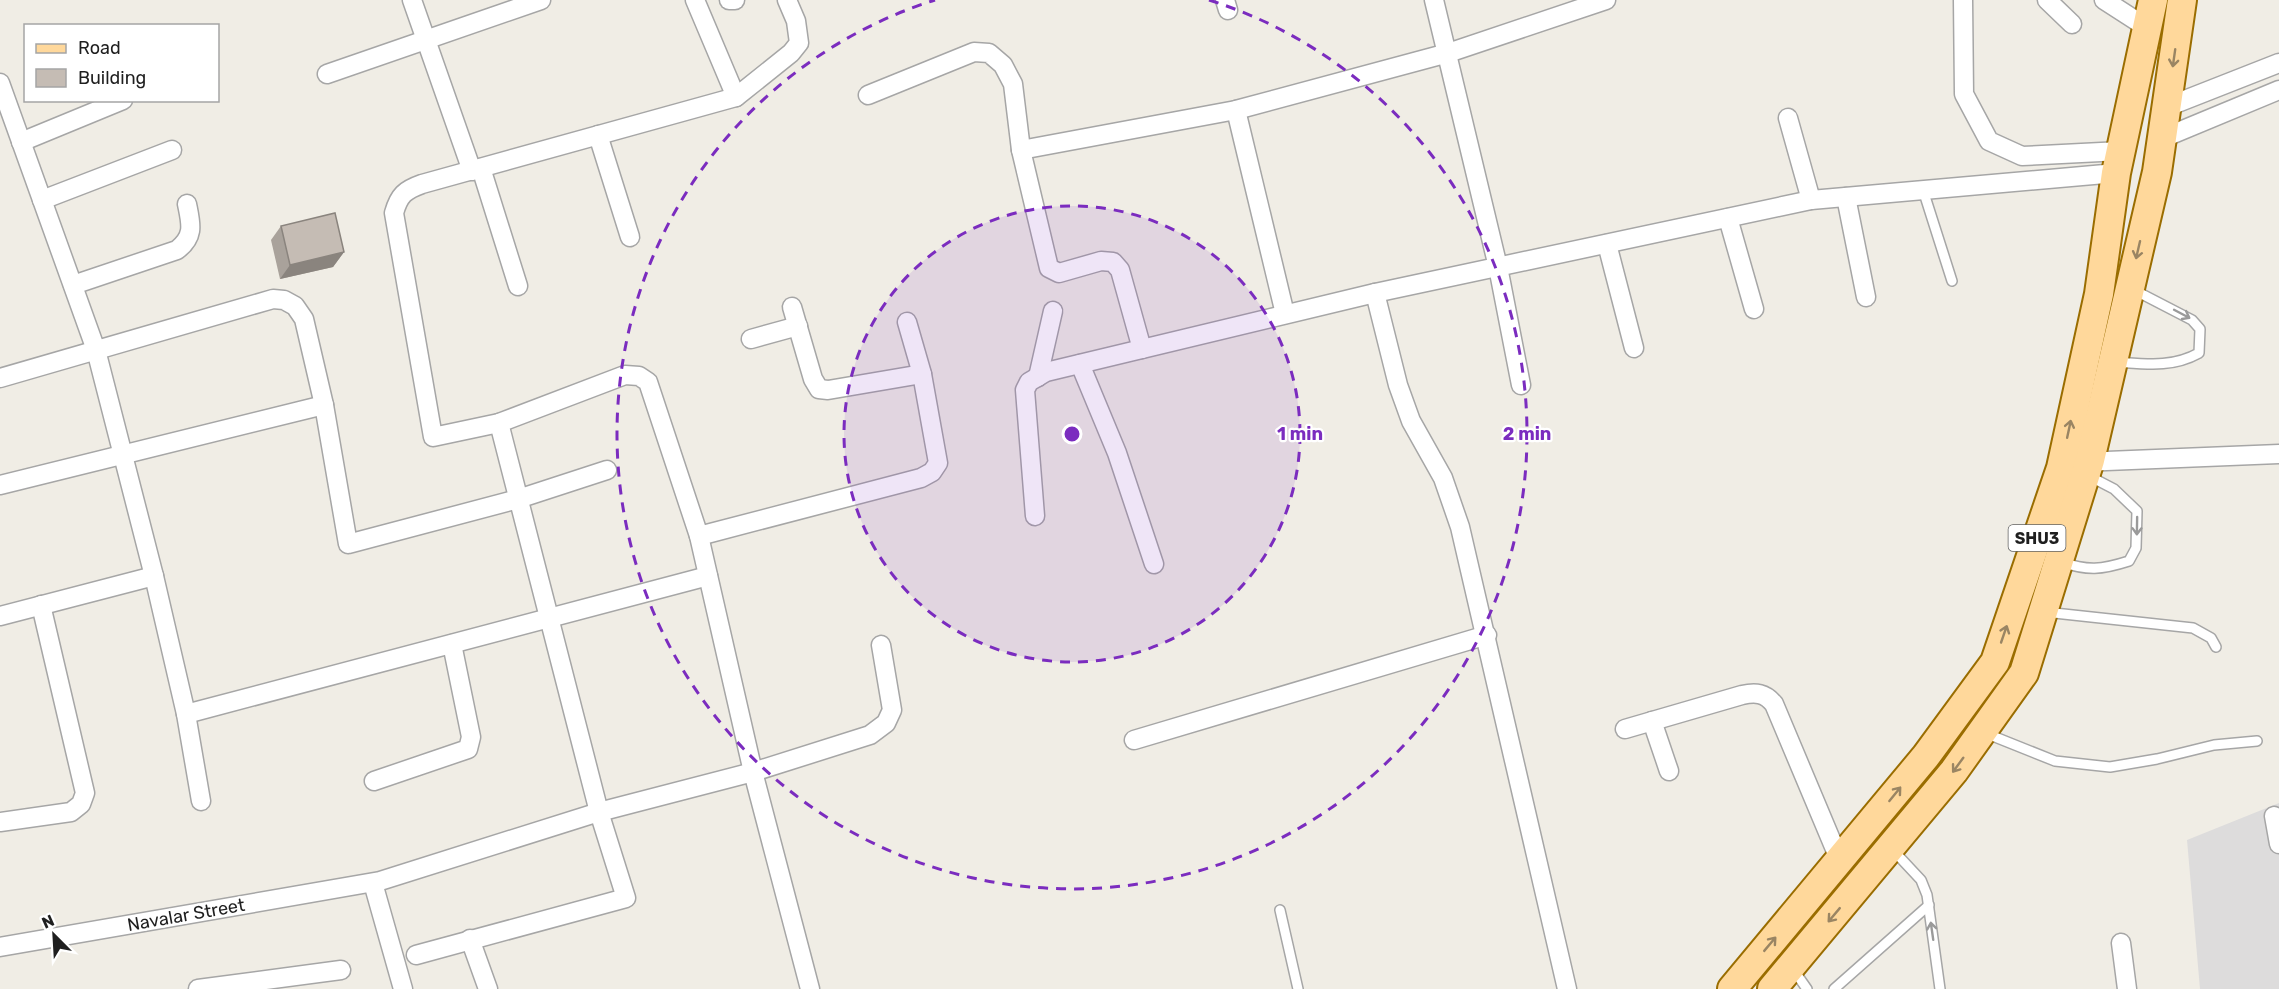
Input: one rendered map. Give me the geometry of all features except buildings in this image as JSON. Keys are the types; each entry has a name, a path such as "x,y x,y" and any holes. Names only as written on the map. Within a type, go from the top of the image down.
{"main road":[{"name":"SHU3","path":"1772,989 1799,978 1891,847 1954,771 2024,673 2058,561 2078,467 2118,162 2149,29 2153,0"},
{"name":"SHU3","path":"1732,989 1926,756 1995,662 2078,467 2112,362 2157,172 2182,0"}],"street":[{"path":"412,0 477,169 518,286"},
{"path":"327,74 542,0"},
{"path":"695,0 736,97"},
{"path":"729,0 735,0"},
{"path":"787,0 796,21 799,43 791,53 736,97 406,190 398,200 394,213 433,437 498,423 626,375 639,375 648,382 655,395 699,536 753,772 810,989"},
{"path":"1434,0 1498,267 1521,385"},
{"path":"1021,150 1236,110 1448,53 1606,0"},
{"path":"1963,0 1964,94 1989,141 2022,156 2118,162"},
{"path":"2047,0 2072,24"},
{"path":"2104,0 2149,29"},
{"path":"868,95 974,52 989,53 1003,65 1013,84 1021,150 1049,268 1059,273 1101,261 1113,262 1120,270 1142,349"},
{"path":"2167,107 2279,63"},
{"path":"0,83 96,350 154,576 186,714 201,801"},
{"path":"2161,139 2279,90"},
{"path":"21,142 118,102"},
{"path":"1236,110 1285,314"},
{"path":"1788,118 1811,200"},
{"path":"598,135 630,237"},
{"path":"42,200 172,150"},
{"path":"1035,516 1025,390 1029,382 1038,377 1080,364 1375,293 1811,200 1923,190 2118,162"},
{"path":"1846,197 1866,297"},
{"path":"73,285 177,250 186,243 192,232 187,204"},
{"path":"1728,218 1754,309"},
{"path":"1607,244 1634,348"},
{"path":"1375,293 1398,385 1412,421 1443,478 1460,527 1482,624 1487,635 1567,989"},
{"path":"0,378 273,299 284,300 295,306 304,320 324,405 348,544 518,499 607,470"},
{"path":"792,307 813,379 819,389 828,390 922,374"},
{"path":"1038,377 1053,311"},
{"path":"699,536 921,478 932,472 938,463 922,374 907,321"},
{"path":"751,339 798,326"},
{"path":"1080,364 1117,453 1154,564"},
{"path":"0,485 324,405"},
{"path":"416,955 626,898 599,812 498,423"},
{"path":"2078,467 2279,454"},
{"path":"0,616 154,576"},
{"path":"186,714 708,576"},
{"path":"0,822 71,812 81,804 85,793 41,605"},
{"path":"1134,740 1487,635"},
{"path":"374,781 468,749 471,737 452,644"},
{"name":"Navalar Street","path":"0,947 373,883 599,812 753,772 870,735 886,723 892,710 881,645"},
{"path":"1625,729 1752,693 1769,698 1774,704 1840,861"},
{"path":"1652,721 1670,771"},
{"path":"2274,816 2279,844"},
{"path":"373,883 403,989"},
{"path":"470,939 488,989"},
{"path":"2121,943 2127,989"},
{"path":"198,989 340,970"}],"lane":[{"path":"1923,190 1952,281"},
{"path":"2112,362 2167,364 2185,361 2199,352 2200,329 2192,320 2130,288"},
{"path":"2058,561 2079,568 2100,570 2129,561 2136,548 2137,511 2114,489 2078,467"},
{"path":"2043,612 2193,628 2211,638 2216,647"},
{"path":"1982,732 2055,761 2110,766 2157,759 2214,745 2257,741"},
{"path":"1891,847 1921,880 1929,906 1940,989"},
{"path":"1834,989 1929,906"},
{"path":"1280,910 1298,989"}],"shaded area":[{"path":"2279,803 2279,989 2200,989 2187,840"}]}
